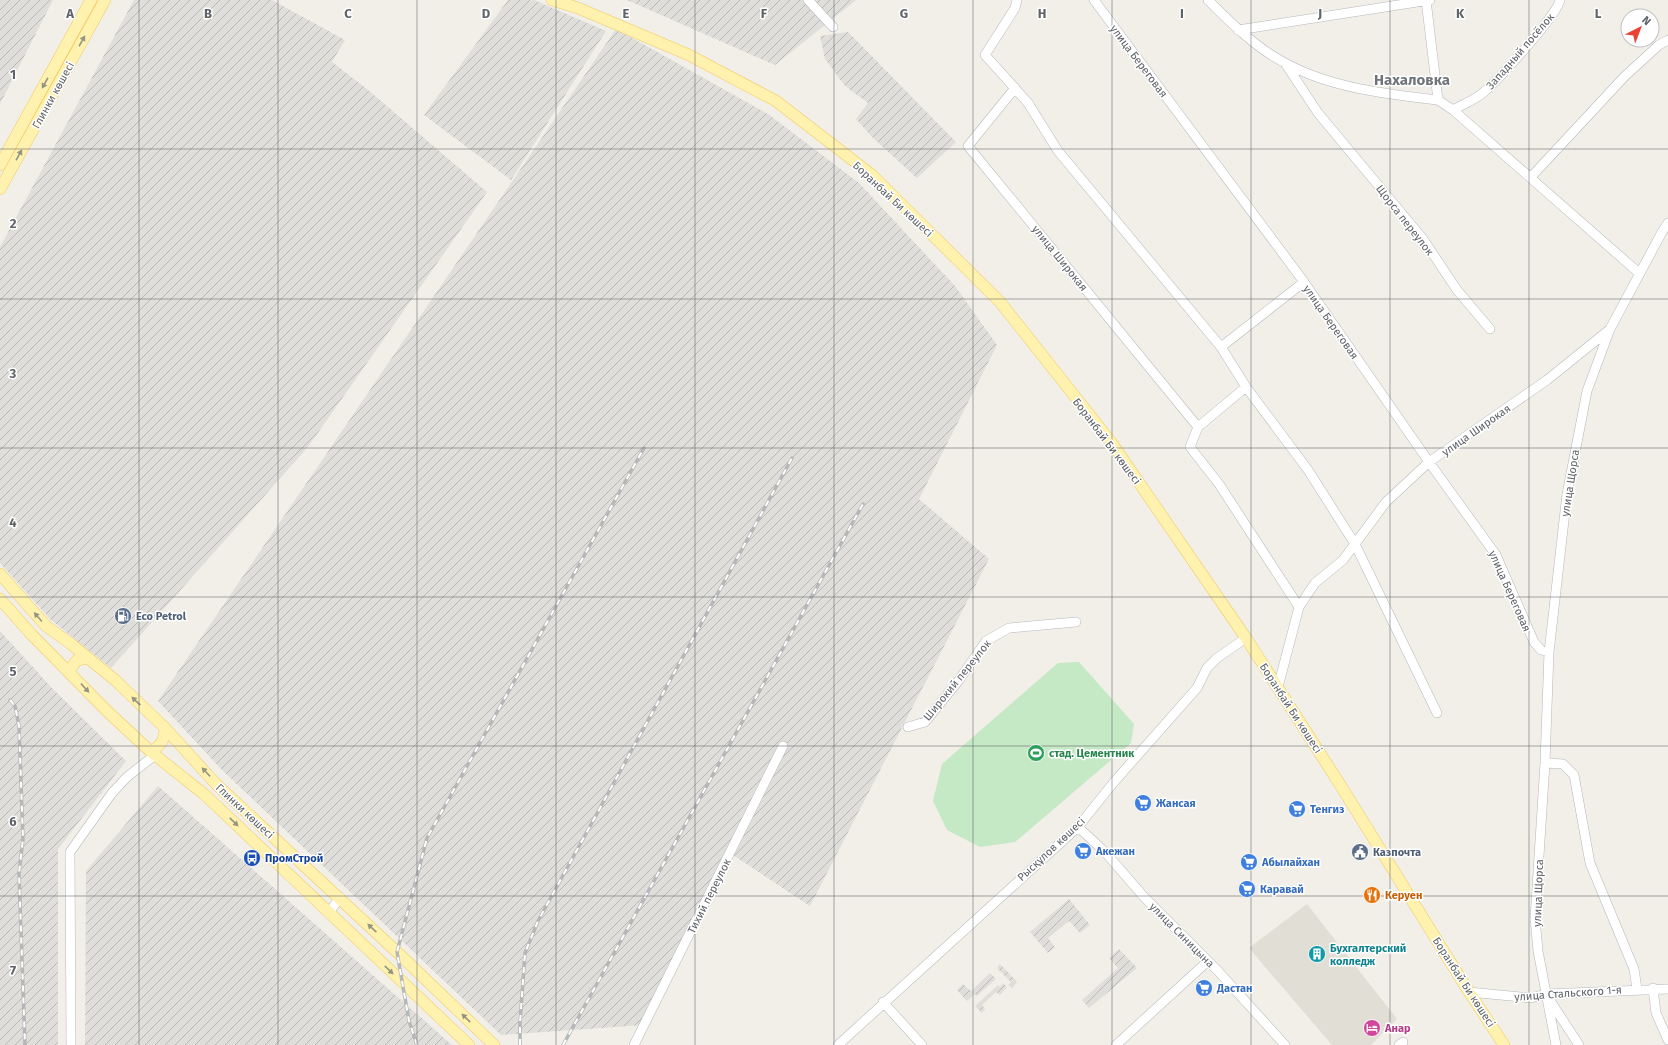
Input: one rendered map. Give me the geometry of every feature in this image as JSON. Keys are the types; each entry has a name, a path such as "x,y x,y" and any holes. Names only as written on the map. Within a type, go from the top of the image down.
{"main road":[{"name":"Глинки көшесі","path":"0,165 90,0"},
{"name":"Глинки көшесі","path":"0,189 105,0"},
{"name":"Боранбай Би көшесі","path":"552,0 578,8 689,55 776,101 872,175 1000,302 1111,442 1246,638 1504,1045"},
{"name":"Глинки көшесі","path":"0,574 46,626 88,658 165,728 216,783 340,897 494,1045"},
{"name":"Глинки көшесі","path":"0,599 31,634 107,711 153,753 204,794 469,1045"},
{"path":"69,671 77,660 88,658"},
{"path":"153,753 162,742 165,728"}],"street":[{"path":"808,0 833,27"},
{"path":"1017,0 1015,8 985,55 1028,103 1058,151 1221,347 1246,387 1308,470 1355,544 1437,713"},
{"name":"улица Береговая","path":"1094,0 1304,282 1429,462 1496,555 1534,642 1541,650 1549,652"},
{"path":"1208,0 1238,30 1285,63 1332,82 1376,92 1438,100 1453,110 1531,177 1639,273"},
{"path":"1238,30 1427,0 1438,100"},
{"name":"Западный посёлок","path":"1453,110 1485,92 1542,29 1559,6 1560,0"},
{"path":"1531,177 1625,76 1654,50 1668,40"},
{"name":"Щорса переулок","path":"1285,63 1318,113 1423,239 1457,290 1490,329"},
{"name":"улица Широкая","path":"1015,88 968,146 1198,427"},
{"name":"улица Щорса","path":"1556,1045 1538,951 1535,918 1545,762 1549,652 1568,494 1581,414 1587,391 1610,329 1639,273 1668,223"},
{"path":"1221,347 1304,282"},
{"name":"улица Широкая","path":"1278,687 1299,607 1315,583 1343,560 1386,502 1429,462 1547,380 1610,329"},
{"path":"1246,387 1198,427 1190,447 1219,484 1299,607"},
{"name":"Широкий переулок","path":"908,727 925,722 959,680 986,641 1009,628 1076,622"},
{"name":"Рысқұлов көшесі","path":"838,1045 883,1002 1078,827 1114,782 1197,688 1207,668 1217,658 1246,638"},
{"name":"Тихий переулок","path":"634,1045 784,746"},
{"path":"71,1045 70,852 117,788 153,753"},
{"path":"1545,762 1563,764 1574,775 1590,863 1627,950 1634,969 1637,989"},
{"name":"улица Синицына","path":"1078,827 1105,852 1144,897 1208,961 1285,1045"},
{"path":"329,913 340,897"},
{"path":"1116,1045 1208,961"},
{"path":"1652,988 1656,1013 1668,1040"},
{"name":"улица Стальского 1-я","path":"1469,992 1531,998 1546,994 1652,988 1668,989"},
{"path":"1546,994 1579,1045"},
{"path":"883,1002 922,1045"}],"shaded area":[{"path":"0,0 53,0 0,104"},
{"path":"134,0 272,0 345,40 332,62 367,89 487,192 308,447 111,668 50,619 0,563 0,247"},
{"path":"508,0 534,0 606,31 511,180 424,115"},
{"path":"627,0 856,0 775,65"},
{"path":"616,29 768,114 859,183 955,286 997,345 919,499 989,559 810,906 733,855 644,1025 501,1035 222,770 158,701"},
{"path":"848,32 956,142 917,178 873,138 856,119 868,103 845,86 825,59 820,36"},
{"path":"0,631 51,687 126,761 58,849 58,1045 0,1045"},
{"path":"158,786 452,1045 85,1045 86,871"},
{"path":"1069,899 1090,925 1080,933 1069,921 1048,938 1055,947 1048,953 1030,932"},
{"path":"1307,904 1397,1019 1371,1045 1332,1045 1249,948"},
{"path":"1119,949 1137,968 1089,1008 1082,1000 1118,968 1109,958"},
{"path":"1000,964 1017,982 1012,988 1008,985 1011,982 997,968"},
{"path":"990,973 996,979 977,996 975,994 967,1001 957,990 963,984 971,991"},
{"path":"1003,983 1007,987 1000,995 996,992 982,1005 985,1009 982,1013 975,1006 998,985 1000,987"}],"green space":[{"name":"стад. Цементник","path":"1079,662 1134,724 1131,743 1015,842 980,847 947,830 933,801 942,764 1058,663"}],"railway":[{"path":"417,1045 409,1021 397,952 427,838 644,448"},
{"path":"520,1045 525,953 538,921 792,458"},
{"path":"563,1045 863,504"},
{"path":"10,700 15,706 19,726 23,839 19,873 25,1045"}],"place":[{"name":"Eco Petrol","path":"123,616"},
{"name":"стад. Цементник","path":"1036,753"},
{"name":"Жансая","path":"1143,803"},
{"name":"Тенгиз","path":"1297,809"},
{"name":"Акежан","path":"1083,851"},
{"name":"Казпочта","path":"1360,852"},
{"name":"ПромСтрой","path":"252,858"},
{"name":"Абылайхан","path":"1249,862"},
{"name":"Каравай","path":"1247,889"},
{"name":"Керуен","path":"1372,895"},
{"name":"Бухгалтерский колледж","path":"1317,954"},
{"name":"Дастан","path":"1204,988"},
{"name":"Анар","path":"1372,1028"}],"district":[{"name":"Нахаловка","path":"1412,80"}]}
